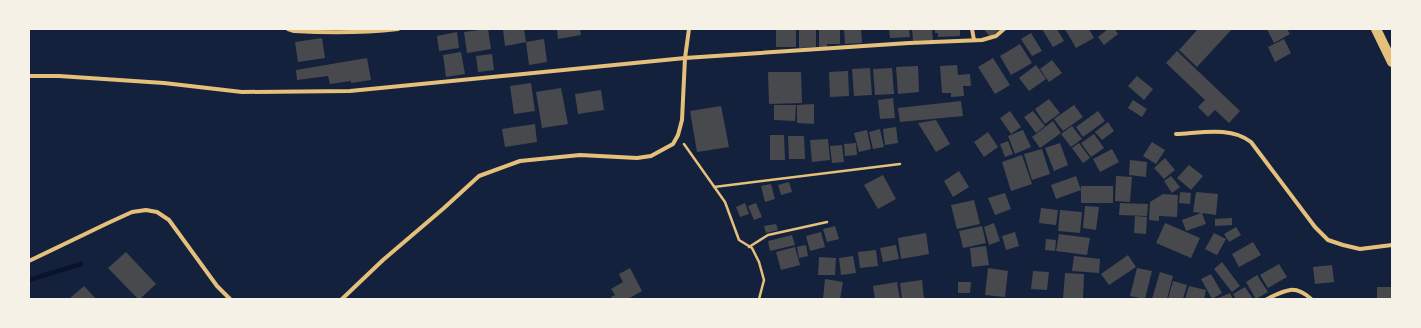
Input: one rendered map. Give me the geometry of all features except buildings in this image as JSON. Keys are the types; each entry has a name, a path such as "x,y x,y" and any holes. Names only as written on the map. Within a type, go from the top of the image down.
{"main road":[{"path":"1376,29 1392,62"}],"street":[{"path":"288,29 294,31 333,33 370,32 398,29"},
{"path":"342,299 383,260 479,176 520,161 580,155 637,158 651,156 673,144 678,135 682,120 685,58 689,29"},
{"path":"972,29 974,40"},
{"path":"29,76 59,76 164,83 242,92 350,90 685,58 988,39 996,36 1004,29"},
{"path":"1176,134 1223,132 1245,137 1251,142 1316,227 1328,240 1343,245 1360,248 1392,245"},
{"path":"29,261 132,212 146,210 157,212 169,220 217,286 230,299"},
{"path":"1267,299 1285,290 1293,289 1300,291 1311,299"}],"path":[{"path":"678,135 725,202 739,240 752,248 759,262 764,280 759,299"},
{"path":"714,187 900,164"},
{"path":"749,247 768,235 827,222"}],"waterway":[{"path":"29,280 81,264"}]}
